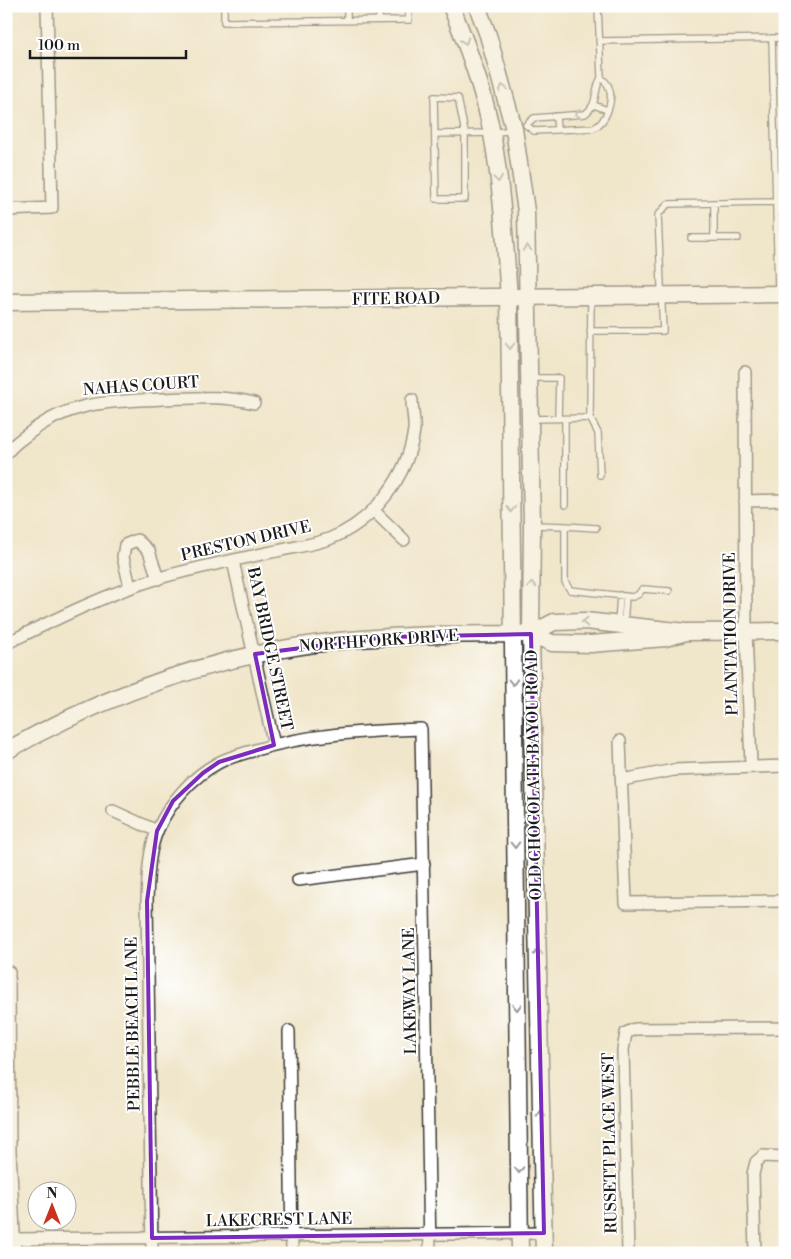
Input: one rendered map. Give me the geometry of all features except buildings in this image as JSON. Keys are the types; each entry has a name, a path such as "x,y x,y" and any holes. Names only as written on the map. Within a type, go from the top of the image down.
{"main road":[{"name":"OLD CHOCOLATE BAYOU ROAD","path":"451,6 466,42 492,133 503,213 509,298 520,1253"},
{"name":"OLD CHOCOLATE BAYOU ROAD","path":"477,6 520,127 526,211 531,419 531,634 544,1253"},
{"name":"FITE ROAD","path":"6,302 781,294"},
{"name":"NORTHFORK DRIVE","path":"531,634 554,622 585,621 686,632 746,630 785,632"},
{"name":"NORTHFORK DRIVE","path":"6,751 43,730 130,690 255,654 338,641 429,635 531,634 552,642 591,644 665,638 686,632"}],"street":[{"path":"6,210 52,208 47,6"},
{"name":"PLANTATION DRIVE","path":"745,372 746,630 751,766"},
{"name":"NAHAS COURT","path":"8,447 56,415 87,405 226,397 254,403"},
{"name":"PRESTON DRIVE","path":"7,639 76,608 130,587 233,560 307,546 330,538 352,526 373,510 390,491 410,450 414,428 412,400"},
{"path":"745,501 785,500"},
{"path":"373,510 404,540"},
{"path":"130,587 123,557 125,545 137,540 149,551 158,579"},
{"name":"BAY BRIDGE STREET","path":"233,560 274,745"},
{"name":"PEBBLE BEACH LANE","path":"152,1253 147,901 148,875 157,831 173,801 188,786 219,762 274,745 335,734 421,729"},
{"name":"LAKEWAY LANE","path":"421,729 430,1253"},
{"path":"620,741 626,903 785,902"},
{"path":"622,780 674,770 785,766"},
{"path":"113,811 157,831"},
{"path":"298,880 424,864"},
{"path":"9,972 8,1150 15,1253"},
{"name":"RUSSETT PLACE WEST","path":"628,1253 623,1050 626,1032 635,1029 785,1028"},
{"path":"289,1031 292,1253"},
{"path":"755,1253 753,1174 756,1162 763,1156 785,1157"},
{"name":"LAKECREST LANE","path":"15,1239 544,1233"}],"lane":[{"path":"224,6 224,22 409,20 408,6"},
{"path":"347,6 347,21"},
{"path":"378,6 379,20"},
{"path":"520,127 534,131 594,128 601,124 607,110 609,87 601,78 598,6"},
{"path":"772,38 776,202 781,294"},
{"path":"599,41 785,38"},
{"path":"435,134 492,133 520,127 534,118 585,114 594,105 596,85 601,78"},
{"path":"434,97 458,98 464,133 464,199 436,199 434,97"},
{"path":"594,105 607,110"},
{"path":"556,116 557,130"},
{"path":"590,331 663,331 658,214 668,204 776,202"},
{"path":"714,204 714,238"},
{"path":"691,238 738,238"},
{"path":"591,297 590,418 598,433 600,475"},
{"path":"530,378 559,378 565,505"},
{"path":"531,419 590,418"},
{"path":"532,525 596,528"},
{"path":"565,526 565,582 570,590 623,596 639,594 642,589 669,591"},
{"path":"621,624 623,596"}],"highlighted area":[{"path":"531,634 544,1233 152,1238 147,901 157,831 173,801 203,773 219,762 274,745 255,654 386,637"}]}
